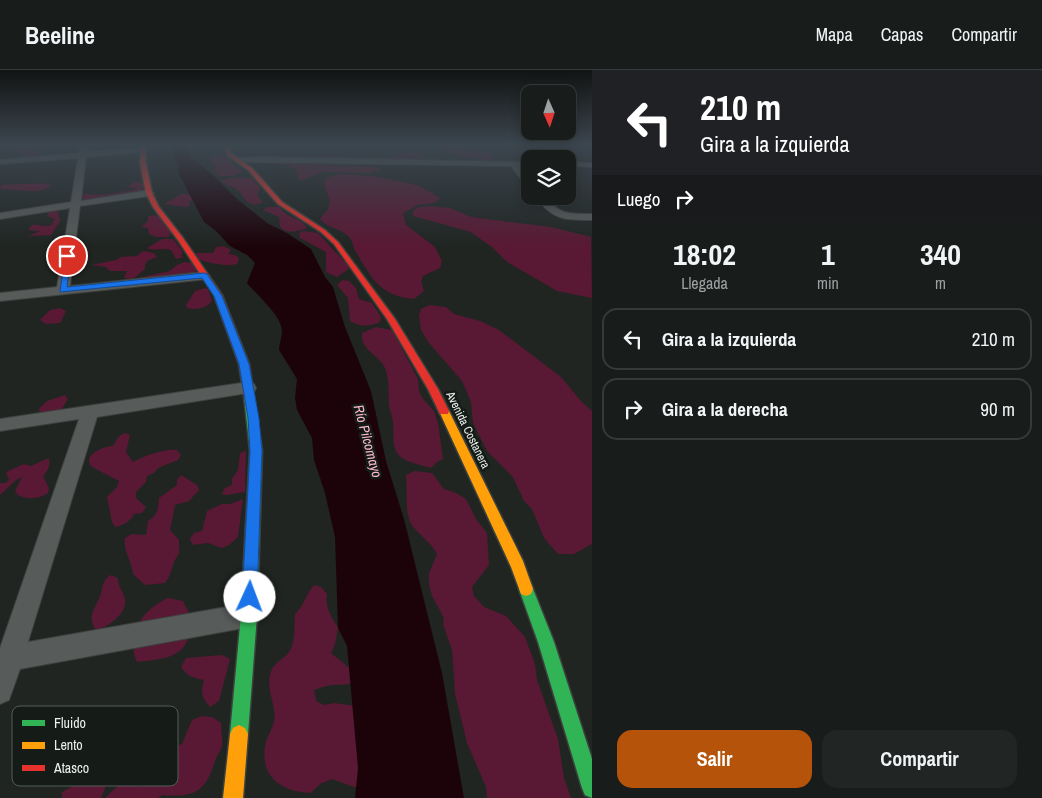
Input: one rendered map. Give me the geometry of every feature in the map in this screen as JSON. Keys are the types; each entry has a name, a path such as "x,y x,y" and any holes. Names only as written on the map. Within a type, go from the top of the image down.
{"street":[{"path":"62,290 79,179"},
{"path":"147,179 149,193 156,207 181,239 218,296 244,364 253,418 256,451 249,615 232,798"},
{"name":"Avenida Costanera","path":"259,179 280,203 323,231 336,243 391,319 433,389 518,566 549,651 592,788"},
{"path":"0,216 149,193"},
{"path":"545,205 557,215 592,218"},
{"path":"0,296 204,276"},
{"path":"0,425 248,388"},
{"path":"0,691 6,659 90,412"},
{"path":"6,659 249,615"}],"shaded area":[{"path":"228,179 253,179 260,188 257,195 263,202 257,204 249,203 236,189 221,181"},
{"path":"326,179 388,179 420,186 440,198 435,203 418,205 403,213 406,225 435,247 442,261 440,268 423,276 421,282 424,291 414,299 402,297 385,290 372,278 350,238 320,219 328,209 330,202 324,183"},
{"path":"134,182 140,182 143,185 142,192 81,199 81,196 86,194 102,195 134,190 135,188 127,187"},
{"path":"45,183 51,186 39,191 0,189 2,185"},
{"path":"183,193 196,198 196,200 189,201 190,206 184,207 164,204"},
{"path":"428,206 450,208 471,217 551,227 591,237 592,298 557,291 507,262 493,248 471,232 413,216 416,208"},
{"path":"267,207 280,207 286,214 305,224 307,228 285,231 280,226 279,217 263,210"},
{"path":"52,210 58,211 60,221 51,235 29,236 40,231 28,230 32,225 48,226 53,223 55,219 47,216"},
{"path":"158,215 171,233 168,237 156,237 149,234 148,228 141,227 148,221 148,216"},
{"path":"300,232 318,233 350,268 337,277 326,272 326,252 300,238"},
{"path":"162,239 173,239 183,252 181,256 184,257 176,259 171,250 147,248"},
{"path":"224,246 231,250 228,254 239,258 237,264 223,265 199,260 196,253 213,253 216,247"},
{"path":"143,251 154,253 157,257 147,261 145,269 133,278 124,278 127,271 110,271 106,267 91,265 116,260 121,257 137,256"},
{"path":"184,262 192,263 196,270 193,274 141,279 142,277 170,271"},
{"path":"342,280 349,281 356,288 359,299 372,303 381,317 380,322 365,326 350,321 348,298 337,285"},
{"path":"208,289 212,301 207,306 200,308 187,308 186,305 195,291"},
{"path":"429,305 446,307 454,314 480,321 499,330 561,377 592,411 592,544 574,554 558,554 544,538 532,509 524,501 513,477 487,451 473,423 471,402 462,381 429,343 421,330 419,315 421,309"},
{"path":"60,308 66,311 60,323 46,324 40,320 50,310"},
{"path":"376,327 392,330 418,379 419,391 423,399 434,411 438,423 443,459 431,468 404,459 395,450 386,371 381,362 366,347 362,339 362,333"},
{"path":"65,395 68,399 60,412 40,414 39,409 47,401"},
{"path":"125,433 130,435 126,452 133,462 167,450 177,450 181,455 178,460 158,468 154,473 147,476 146,482 136,492 136,498 146,507 142,513 134,514 126,523 115,527 112,522 107,497 117,487 119,481 91,466 89,462 92,454 105,447 113,446 119,436"},
{"path":"246,451 245,492 222,494 225,488 232,485 232,479 238,470 240,453"},
{"path":"49,459 49,464 43,476 49,488 48,493 41,497 33,498 25,498 18,495 15,491 22,477 0,495 0,483 6,483 9,480 6,472 24,464 31,466"},
{"path":"415,471 432,473 444,489 466,499 476,519 487,533 489,565 472,587 474,596 484,607 506,616 525,637 535,664 537,680 558,739 564,778 571,798 487,798 486,787 467,743 455,694 452,650 443,624 444,618 432,596 429,585 429,573 437,554 414,528 408,517 406,475"},
{"path":"181,475 197,485 199,490 189,501 175,505 170,530 179,540 179,554 165,583 145,585 133,574 125,548 125,538 132,534 146,535 148,521 157,511 159,498 177,485 177,480"},
{"path":"243,499 238,537 222,548 208,543 193,545 190,539 194,533 202,531 207,511 222,504 230,504"},
{"path":"110,575 118,578 125,605 116,619 97,631 92,623 92,615 103,584"},
{"path":"314,585 321,587 327,594 328,608 338,628 331,653 359,676 348,684 314,690 316,701 324,705 334,703 377,709 376,785 354,787 332,779 320,784 311,793 301,792 291,790 276,781 266,767 264,757 265,746 275,716 269,687 271,671 291,648 294,639 295,614"},
{"path":"168,598 183,601 191,617 188,640 178,652 171,656 137,662 133,642 135,632 144,616"},
{"path":"222,655 230,659 219,701 210,707 202,694 204,680 191,676 181,667 186,658"},
{"path":"202,716 212,717 221,723 221,748 204,785 192,793 184,795 162,795 158,798 105,798 118,786 178,786 178,745 182,744 192,720"},
{"path":"73,786 106,786 101,798 62,798 62,792"}],"water":[{"name":"Río Pilcomayo","path":"182,179 217,179 237,199 267,223 287,233 311,249 325,277 333,287 345,327 371,391 386,461 404,519 442,673 464,798 355,798 358,768 347,646 338,628 335,537 325,493 314,460 312,438 297,410 295,398 297,379 279,350 282,331 278,319 247,283 255,263 247,255 230,246 216,231 204,222"}],"traffic: fast":[{"path":"239,734 249,615 256,451 249,396"},
{"path":"526,589 546,642 592,788"}],"traffic: slow":[{"path":"444,411 518,566 526,589"},
{"path":"233,798 239,734"}],"traffic: jam":[{"path":"146,179 149,193 156,207 181,239 218,295 244,364 249,396"},
{"path":"259,179 280,203 323,231 336,243 391,319 444,411"}],"route":[{"path":"67,256 62,290 204,276 218,296 244,364 253,418 256,451 250,597"}]}
